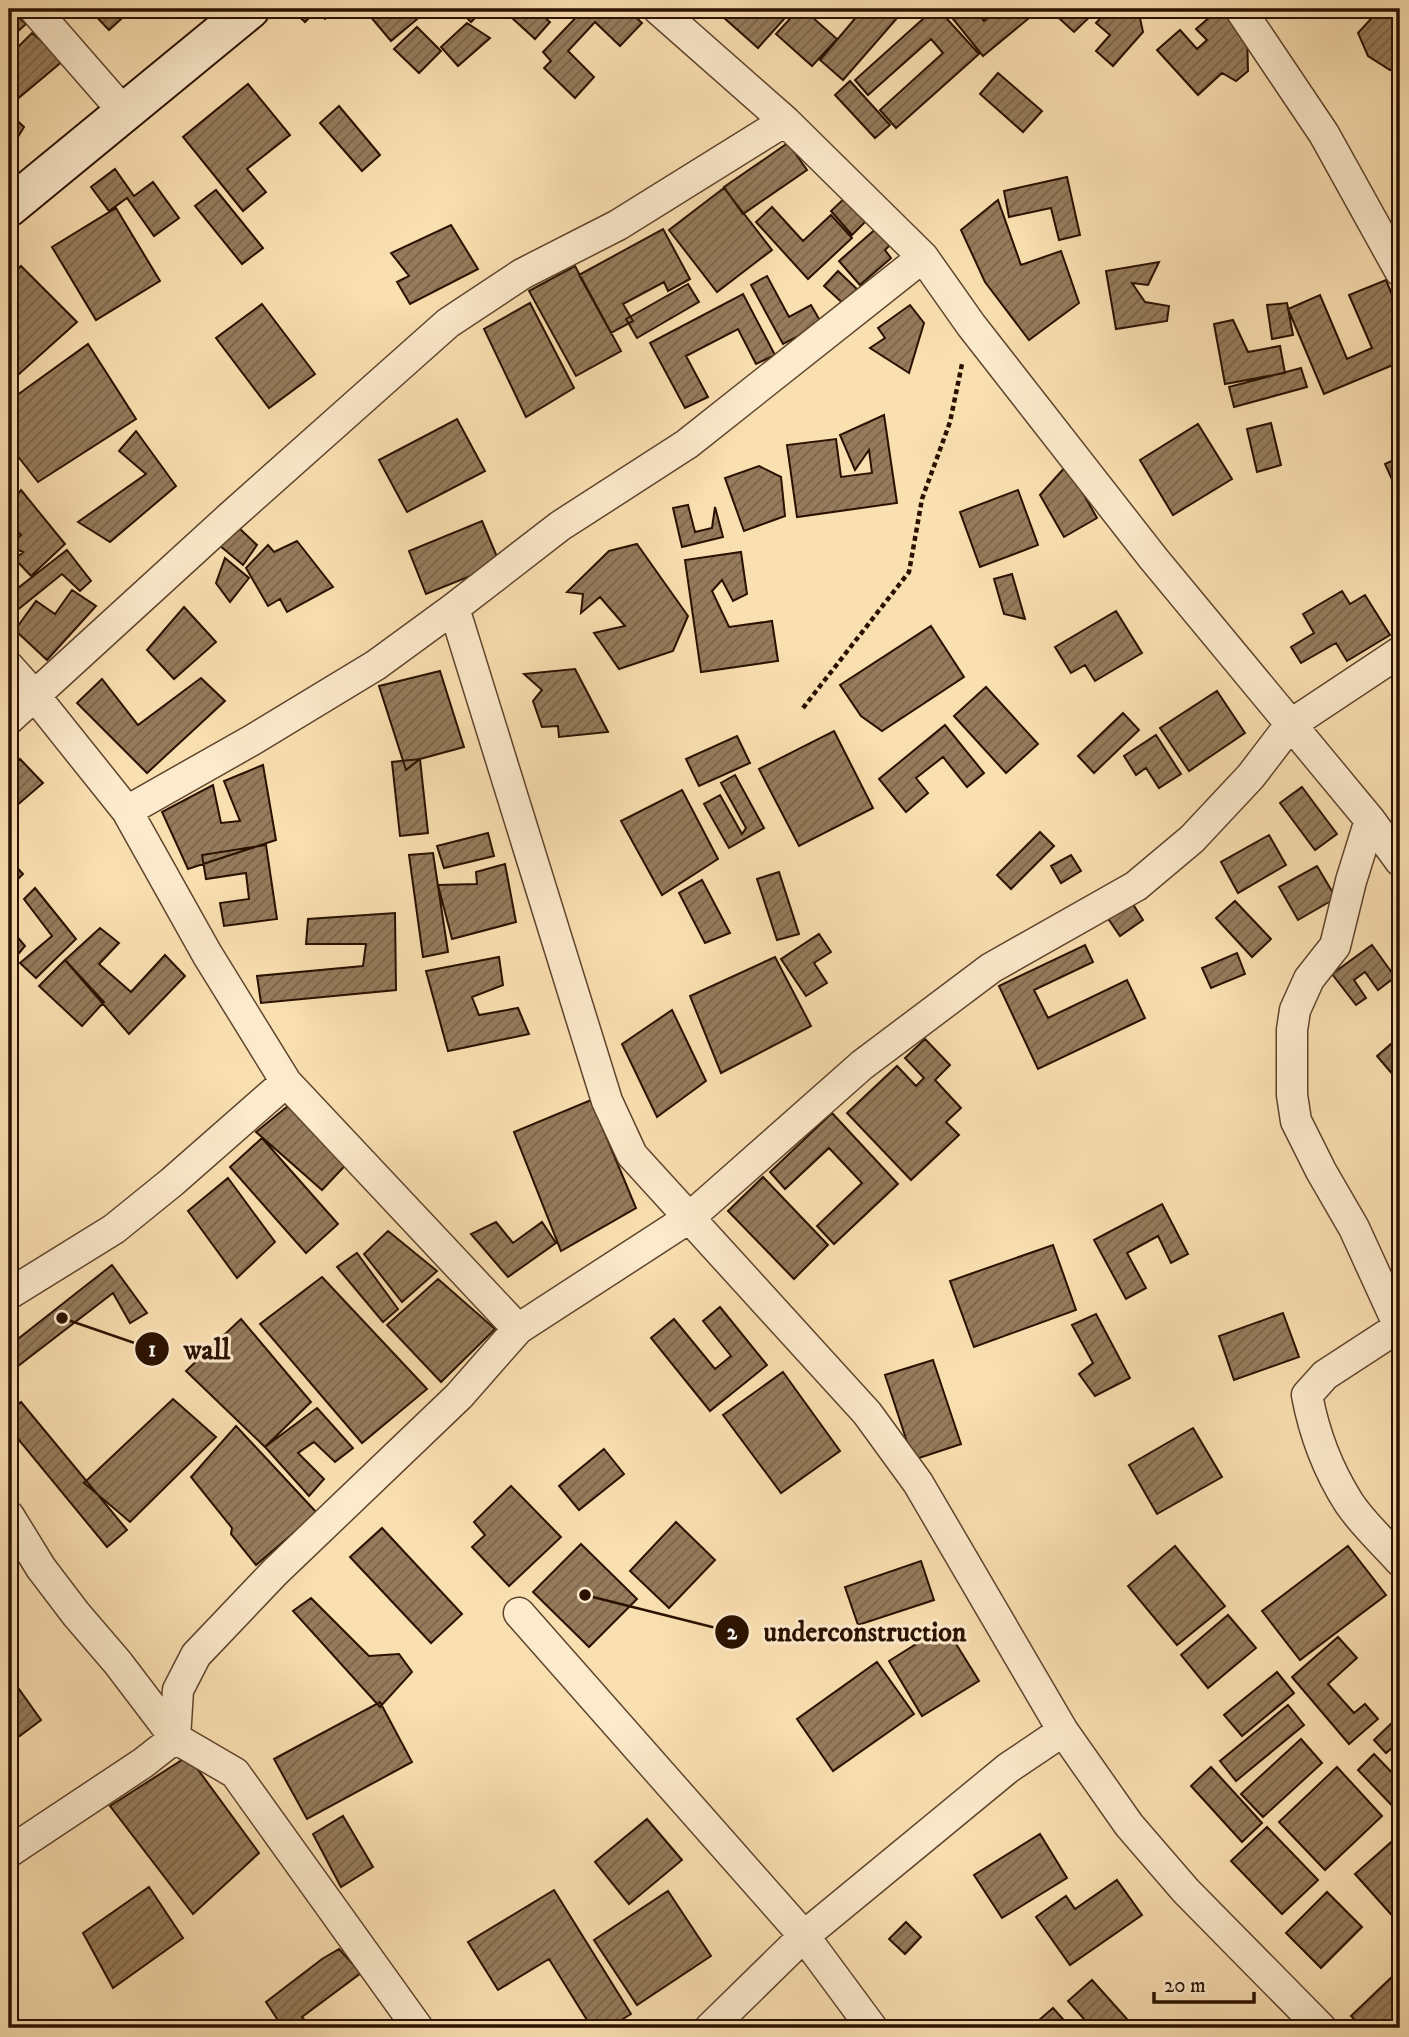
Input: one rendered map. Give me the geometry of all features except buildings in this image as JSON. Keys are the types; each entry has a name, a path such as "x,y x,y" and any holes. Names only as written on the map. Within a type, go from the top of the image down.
{"main road":[{"path":"9,207 250,9"}],"street":[{"path":"34,9 123,111"},
{"path":"658,9 785,121 923,257 971,325 1145,548 1370,820 1400,862"},
{"path":"1240,9 1324,134 1400,271"},
{"path":"9,719 448,323 522,274 618,225 785,121"},
{"path":"127,811 254,739 376,665 560,527 687,444 923,257"},
{"path":"454,608 607,1101 632,1155 867,1413 918,1483 1063,1731 1129,1825 1186,1891 1321,2028"},
{"path":"9,1852 143,1763 174,1738 178,1690 196,1655 275,1572 459,1396 518,1329 689,1218 862,1065 991,968 1136,886 1192,839 1251,776 1290,725 1400,652"},
{"path":"9,667 127,811 207,954 286,1082 518,1329"},
{"path":"1370,820 1335,946 1308,979 1295,1010 1292,1030 1292,1095 1296,1121 1354,1228 1396,1322 1391,1332 1325,1375 1307,1395 1313,1425 1350,1504 1400,1561"},
{"path":"9,1294 114,1229 286,1082"},
{"path":"9,1516 41,1568 75,1614 118,1663 174,1738 235,1773 418,2028"},
{"path":"519,1613 804,1936 872,2028"},
{"path":"710,2028 804,1936 1008,1768 1063,1731"}],"path":[{"path":"803,708 909,572 922,499 950,422 971,325"}],"place":[{"name":"wall","path":"62,1318"},
{"name":"underconstruction","path":"585,1595"}]}
